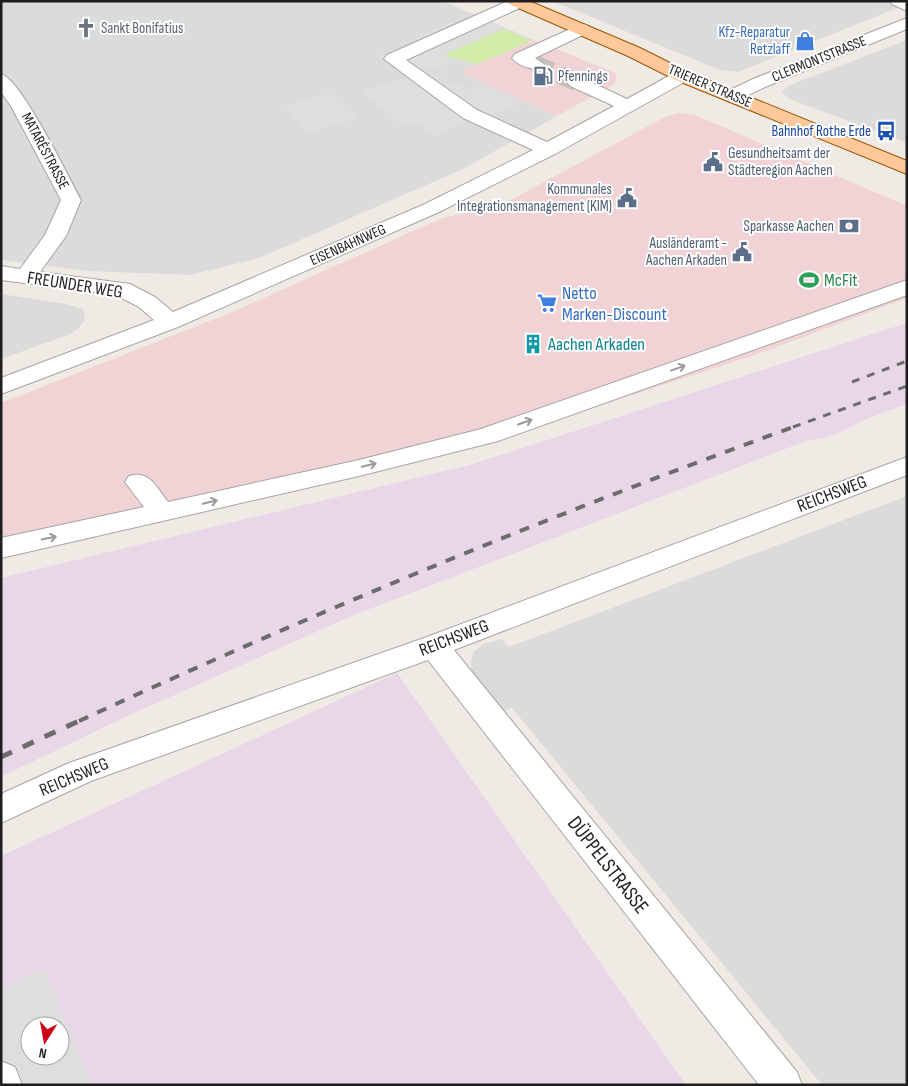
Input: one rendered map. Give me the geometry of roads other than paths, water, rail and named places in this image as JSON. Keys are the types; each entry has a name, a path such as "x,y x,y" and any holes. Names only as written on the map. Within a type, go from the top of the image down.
{"main road":[{"name":"TRIERER STRASSE","path":"517,2 634,52 682,76 907,168"}],"street":[{"path":"898,1 907,6"},
{"path":"517,2 393,58 470,114 548,150"},
{"name":"CLERMONTSTRASSE","path":"732,96 759,83 907,23"},
{"path":"535,64 521,58 581,29"},
{"name":"EISENBAHNWEG","path":"1,387 170,322 432,208 548,150 626,105 682,76"},
{"name":"MATARÉSTRASSE","path":"1,80 20,105 71,200 55,236 26,276"},
{"path":"576,82 626,105"},
{"name":"FREUNDER WEG","path":"1,273 122,289 148,302 170,322"},
{"path":"1,548 359,468 489,435 907,287"},
{"name":"REICHSWEG","path":"1,809 80,772 434,646 907,465"},
{"path":"138,482 163,513"},
{"name":"DÜPPELSTRASSE","path":"434,646 783,1085"},
{"path":"1,1080 3,1085"}],"tunnel":[{"path":"535,64 576,82"}],"railway":[{"path":"852,382 907,361"},
{"path":"793,427 907,386"},
{"path":"79,721 345,603 434,566 614,494 796,426"},
{"path":"1,757 81,720"}],"place":[{"name":"Sankt Bonifatius","path":"86,28"},
{"name":"Kfz-Reparatur Retzlaff","path":"805,41"},
{"name":"Pfennings","path":"543,76"},
{"name":"Bahnhof Rothe Erde","path":"886,131"},
{"name":"Gesundheitsamt der Städteregion Aachen","path":"713,162"},
{"name":"Kommunales Integrationsmanagement (KIM)","path":"627,198"},
{"name":"Sparkasse Aachen","path":"849,226"},
{"name":"Ausländeramt - Aachen Arkaden","path":"742,252"},
{"name":"McFit","path":"809,280"},
{"name":"Netto Marken-Discount","path":"547,303"},
{"name":"Aachen Arkaden","path":"533,344"}]}
